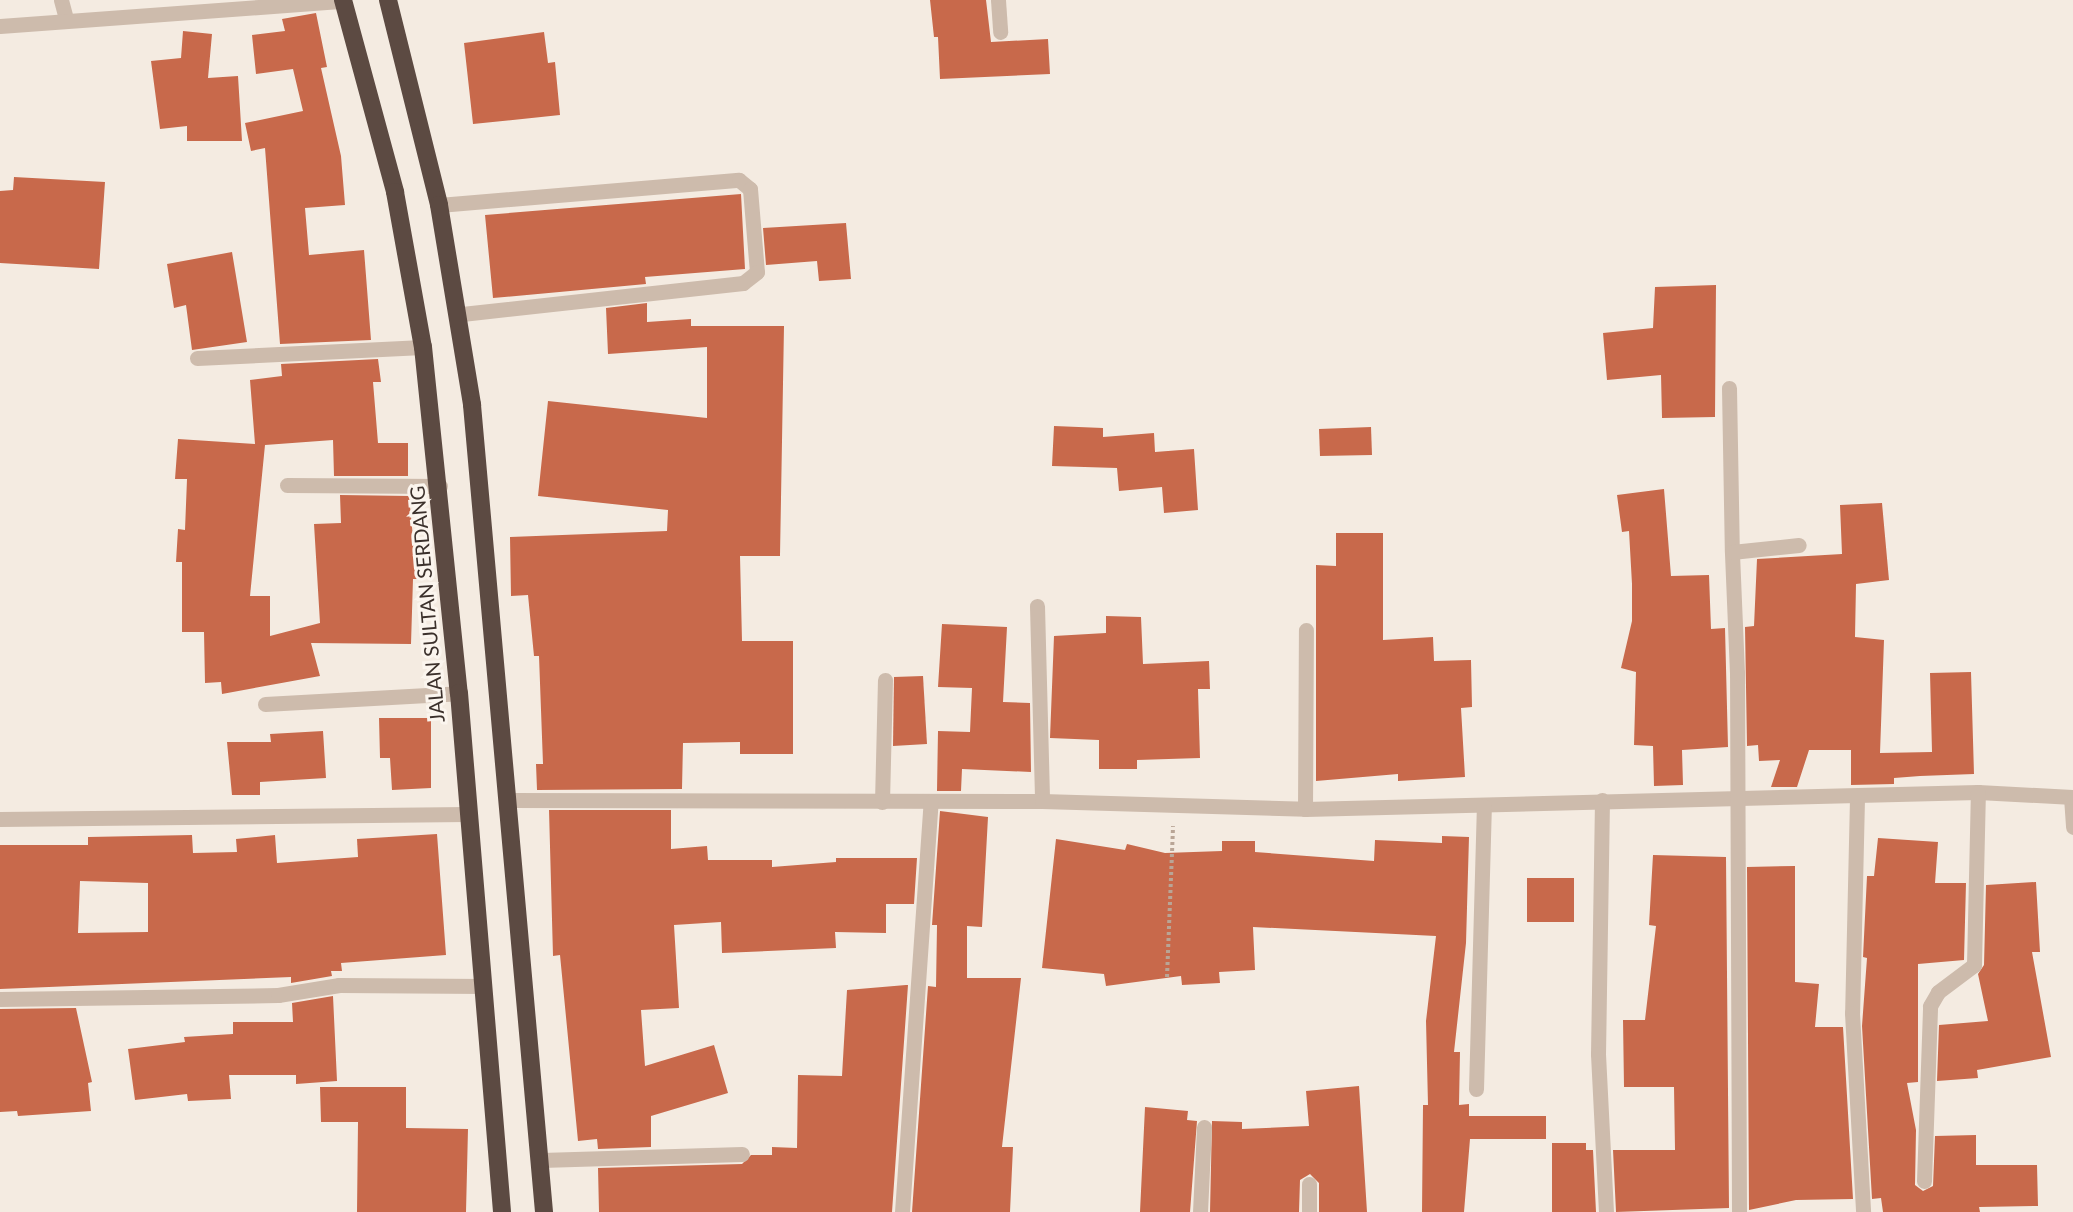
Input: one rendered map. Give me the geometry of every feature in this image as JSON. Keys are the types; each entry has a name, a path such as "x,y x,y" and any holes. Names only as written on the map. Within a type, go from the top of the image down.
{"highway":[{"path":"388,0 439,205 459,314 486,542 544,1212"},
{"name":"JALAN SULTAN SERDANG","path":"343,1 395,192 423,347 440,486 459,693 467,814 484,986 502,1212"}],"street":[{"path":"61,0 66,19"},
{"path":"998,0 1000,32"},
{"path":"0,26 66,19 343,1"},
{"path":"439,205 739,180 750,189 757,272 743,283 459,314"},
{"path":"197,358 423,347"},
{"path":"1729,388 1736,802 1739,1212"},
{"path":"287,485 440,486"},
{"path":"1732,552 1798,545"},
{"path":"1037,606 1042,801"},
{"path":"1305,809 1306,630"},
{"path":"882,802 885,680"},
{"path":"265,704 459,693"},
{"path":"507,800 1042,801 1305,809 1484,806 1602,800 1736,802 1978,792 2072,797 2073,828"},
{"path":"1924,1181 1930,1006 1938,993 1974,965 1978,792"},
{"path":"1857,798 1852,1013 1863,1212"},
{"path":"1602,800 1598,1054 1606,1212"},
{"path":"902,1212 931,802"},
{"path":"1476,1089 1484,806"},
{"path":"0,819 467,814"},
{"path":"0,999 278,995 339,985 484,986"},
{"path":"1200,1212 1204,1127"},
{"path":"541,1160 742,1154"},
{"path":"1309,1212 1310,1184"}],"path":[{"path":"1167,977 1174,804"}],"building":[{"path":"930,0 986,0 991,42 1048,39 1050,74 940,79 938,37 934,37"},
{"path":"316,13 327,67 321,68 341,156 345,205 305,208 309,255 364,250 371,340 280,344 265,148 251,151 245,123 303,111 293,69 256,74 252,35 285,31 282,19"},
{"path":"183,31 212,34 208,78 238,76 242,141 187,141 187,126 160,129 151,61 181,58"},
{"path":"544,32 548,63 555,62 560,115 473,124 464,43"},
{"path":"14,177 105,182 99,269 0,263 0,191 13,190"},
{"path":"741,194 745,269 645,277 646,284 493,298 485,215"},
{"path":"846,223 851,279 819,281 817,261 766,265 763,228"},
{"path":"232,252 247,342 192,350 186,305 174,308 167,264"},
{"path":"1716,285 1715,417 1662,418 1661,375 1607,380 1603,333 1653,328 1655,287"},
{"path":"647,303 647,322 691,319 691,326 784,326 780,556 740,556 742,641 793,641 793,754 740,754 740,742 683,743 682,789 537,790 536,764 543,764 539,656 534,656 528,595 511,596 510,537 667,531 668,510 538,496 548,401 707,418 707,347 608,354 606,308"},
{"path":"378,359 381,382 373,382 378,443 408,443 408,476 334,476 333,440 265,445 250,596 270,596 270,636 320,623 314,524 341,523 340,495 409,496 417,579 413,579 411,644 311,643 320,676 222,694 221,682 205,683 204,632 182,632 182,562 176,562 178,529 185,530 187,479 175,479 178,439 255,444 250,380 282,376 281,364"},
{"path":"1054,426 1103,428 1103,437 1154,433 1155,452 1194,449 1198,510 1164,513 1162,487 1119,491 1117,468 1052,466"},
{"path":"1371,427 1372,455 1320,456 1319,429"},
{"path":"1664,489 1671,576 1709,575 1711,629 1725,628 1728,747 1682,750 1683,785 1654,786 1653,746 1634,745 1636,672 1621,668 1632,621 1632,584 1629,531 1622,532 1617,495"},
{"path":"1882,503 1889,580 1856,584 1855,637 1884,640 1880,753 1932,752 1930,673 1971,672 1974,774 1894,778 1894,784 1851,785 1851,750 1809,750 1797,787 1771,787 1780,760 1759,761 1758,745 1747,746 1745,627 1754,626 1757,559 1842,554 1840,505"},
{"path":"1336,533 1383,533 1383,640 1433,637 1434,661 1471,660 1472,707 1461,708 1465,777 1398,781 1398,774 1316,781 1316,565 1336,566"},
{"path":"1106,616 1141,617 1143,664 1209,661 1210,689 1198,689 1200,758 1137,760 1137,769 1099,769 1099,740 1050,738 1054,636 1106,633"},
{"path":"942,624 1007,627 1003,702 1030,703 1031,772 962,769 961,791 937,791 938,731 970,732 972,688 938,687"},
{"path":"923,676 927,744 893,746 894,677"},
{"path":"379,718 431,718 431,788 392,790 390,758 380,758"},
{"path":"323,731 326,778 260,782 260,795 232,795 227,742 271,742 270,734"},
{"path":"549,810 671,810 671,849 707,846 708,860 772,860 772,867 836,862 836,858 917,858 914,904 886,904 886,933 835,932 836,948 722,953 721,922 674,925 679,1008 641,1010 645,1066 714,1045 728,1093 651,1116 651,1147 598,1149 597,1139 578,1141 560,955 553,956"},
{"path":"940,811 988,817 982,927 967,926 967,978 1021,978 1002,1147 1013,1147 1010,1212 912,1212 928,986 936,987 937,925 932,925"},
{"path":"437,834 446,955 341,963 342,971 331,971 332,976 291,983 291,977 0,989 0,845 88,845 88,837 192,835 193,853 237,852 236,839 275,835 277,863 358,857 357,839","holes":["80,881 148,883 148,932 78,933"]},
{"path":"1442,836 1469,837 1466,943 1454,1052 1460,1052 1459,1105 1469,1104 1469,1116 1546,1116 1546,1139 1470,1139 1464,1212 1422,1212 1423,1105 1428,1105 1426,1021 1436,936 1253,927 1255,970 1219,972 1220,983 1182,985 1181,976 1106,986 1104,974 1042,968 1056,839 1125,850 1127,844 1165,853 1222,851 1222,841 1255,841 1255,852 1374,861 1375,840 1442,843"},
{"path":"1878,838 1938,842 1935,883 1966,883 1964,960 1918,964 1918,1082 1907,1083 1916,1130 1915,1185 1923,1191 1933,1186 1935,1136 1976,1135 1976,1165 2037,1165 2038,1206 1979,1207 1980,1212 1883,1212 1881,1198 1872,1199 1862,1026 1867,958 1863,957 1867,876 1874,876"},
{"path":"1653,855 1726,857 1729,1208 1616,1212 1613,1150 1675,1150 1674,1087 1624,1087 1623,1020 1645,1020 1656,926 1649,925"},
{"path":"1795,866 1795,982 1819,984 1815,1027 1843,1027 1853,1199 1796,1200 1749,1210 1747,867"},
{"path":"1527,878 1574,878 1574,922 1527,922"},
{"path":"2036,882 2040,952 2032,952 2051,1057 1977,1070 1978,1078 1937,1081 1939,1025 1988,1021 1978,974 1984,965 1986,885"},
{"path":"908,985 892,1212 599,1212 598,1168 742,1164 751,1155 772,1155 772,1147 797,1148 798,1075 842,1076 847,990"},
{"path":"333,996 337,1081 296,1084 296,1075 229,1075 231,1099 188,1101 187,1094 135,1100 128,1049 185,1042 184,1037 233,1034 233,1022 293,1022 292,1003"},
{"path":"76,1008 92,1082 88,1083 91,1111 18,1116 17,1111 0,1112 0,1009"},
{"path":"1359,1086 1367,1212 1319,1212 1319,1183 1310,1174 1300,1180 1299,1212 1210,1212 1212,1121 1242,1122 1242,1129 1309,1126 1306,1091"},
{"path":"320,1087 406,1087 406,1128 468,1129 466,1212 357,1212 358,1122 321,1122"},
{"path":"1145,1107 1188,1111 1187,1120 1197,1121 1190,1212 1140,1212"},
{"path":"1552,1143 1586,1143 1586,1150 1593,1150 1596,1212 1552,1212"}]}
